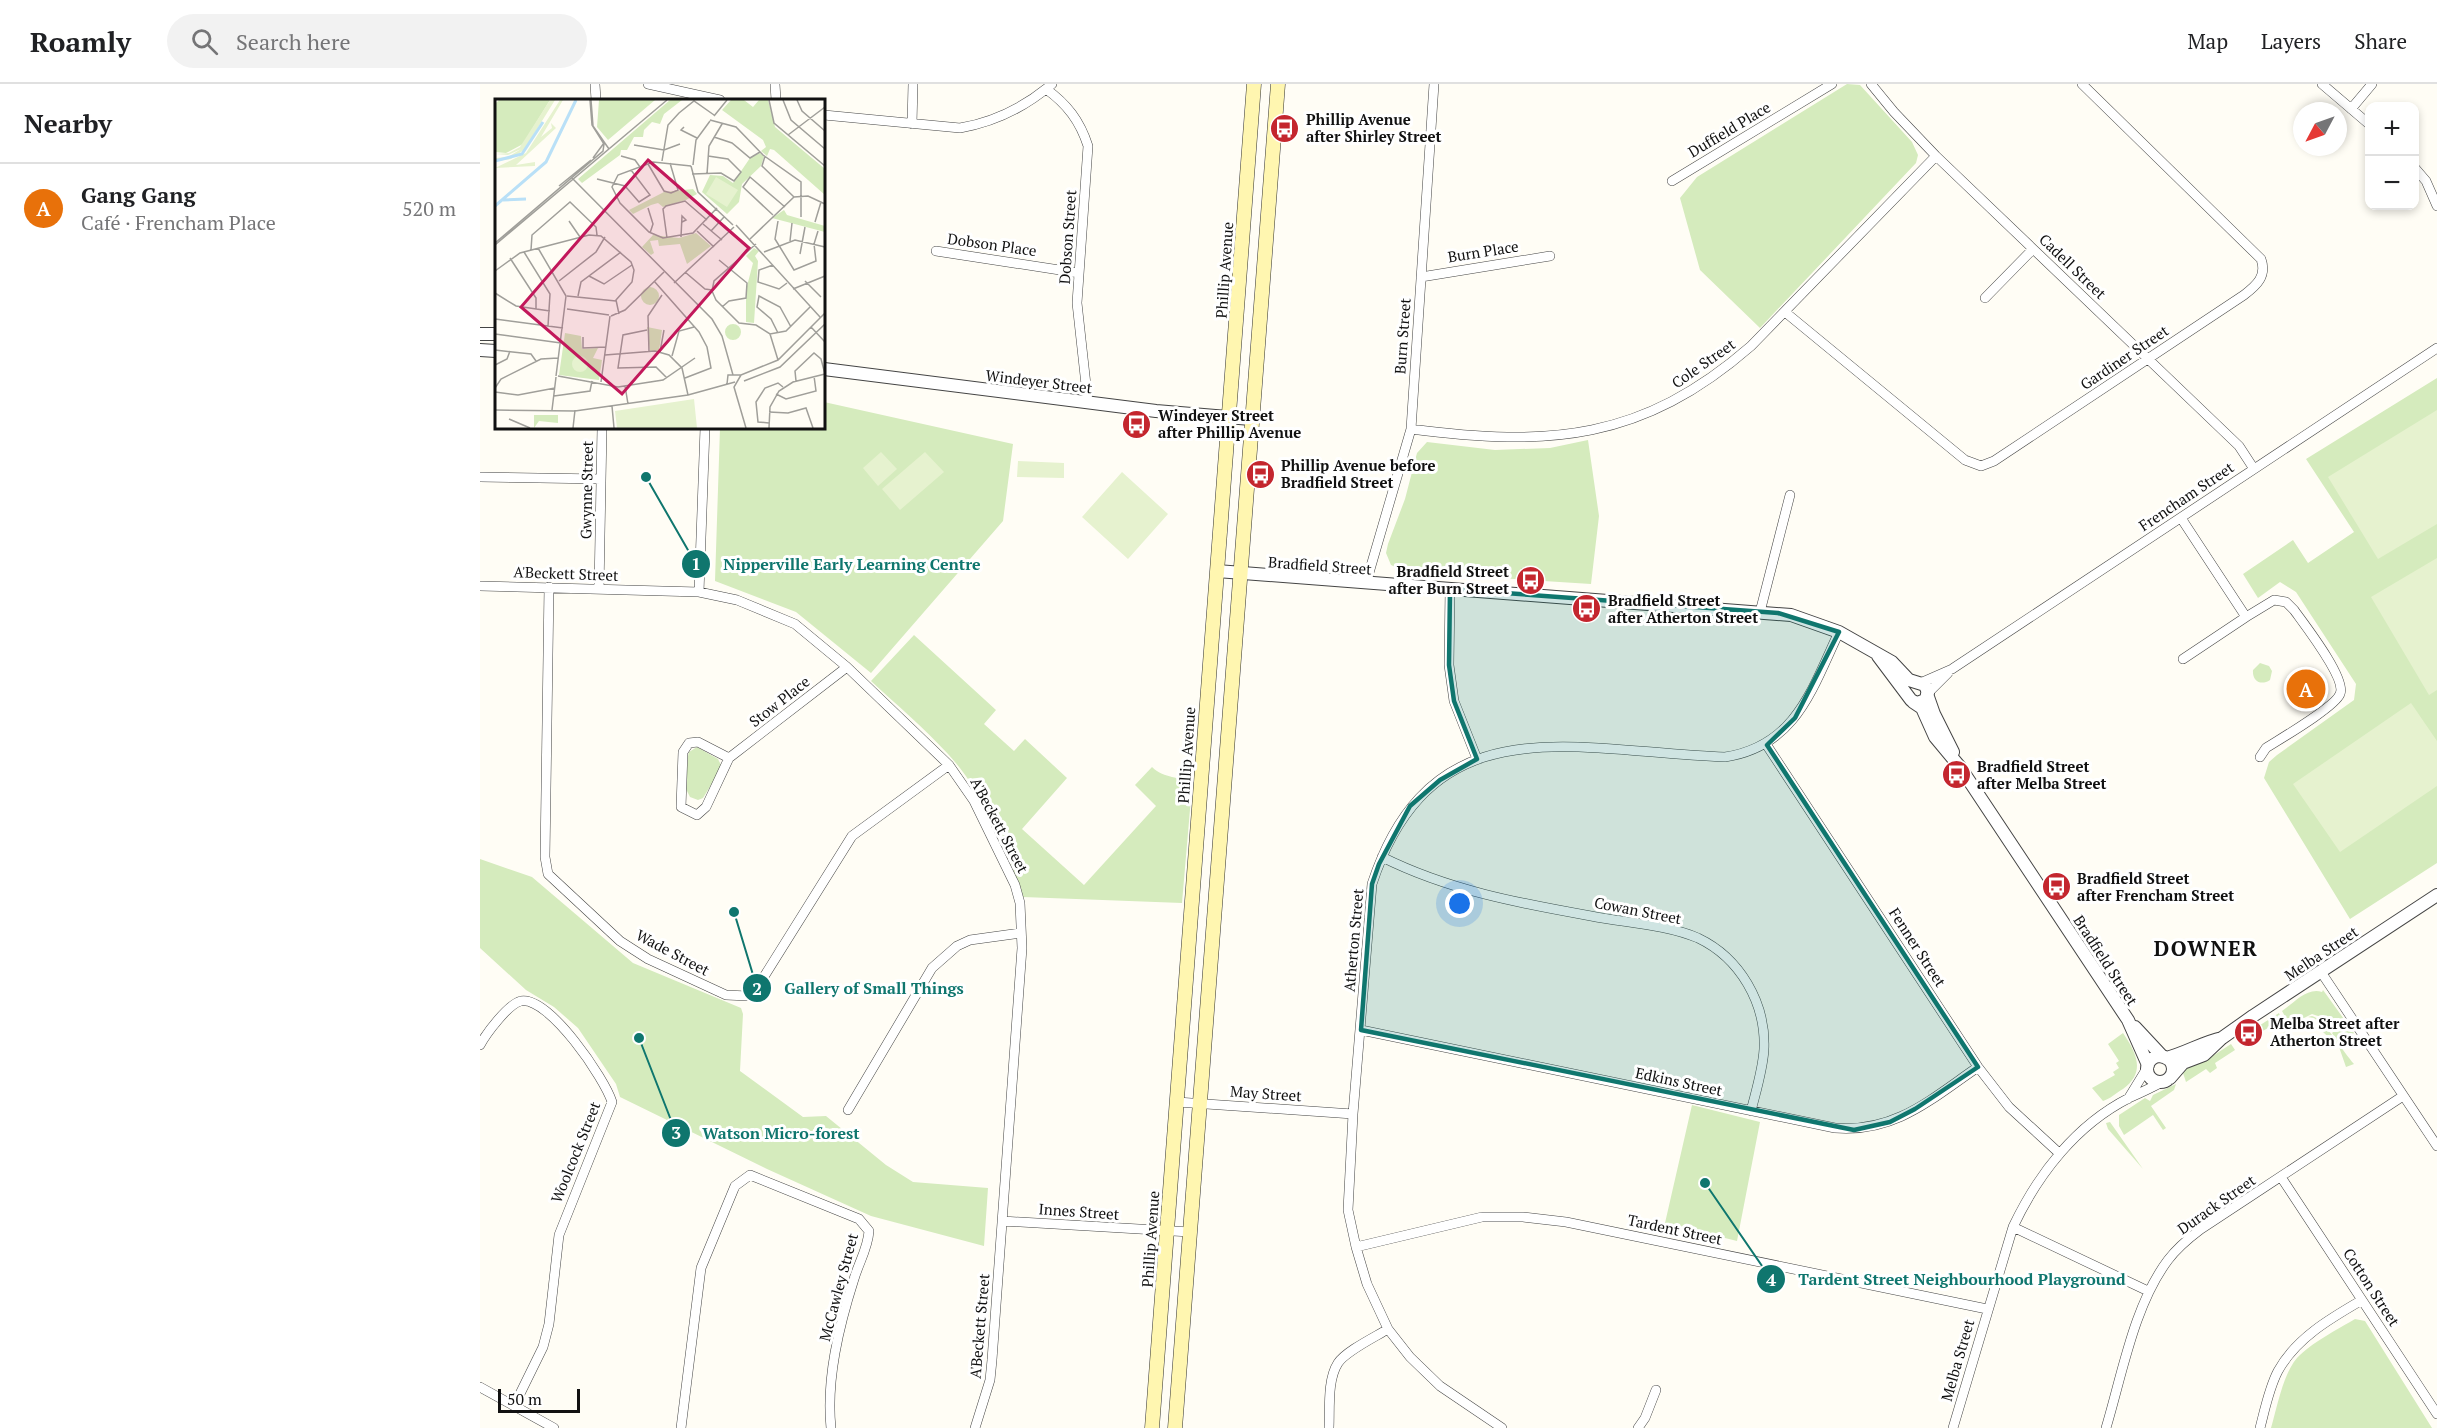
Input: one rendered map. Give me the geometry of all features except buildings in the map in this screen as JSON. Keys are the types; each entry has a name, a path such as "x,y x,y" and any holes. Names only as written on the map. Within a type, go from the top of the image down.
{"main road":[{"name":"Phillip Avenue","path":"1152,1428 1254,84"},
{"path":"1175,1428 1278,84"}],"street":[{"path":"648,84 716,99"},
{"path":"775,84 776,99"},
{"path":"912,124 913,84"},
{"name":"Burn Street","path":"1366,583 1411,429 1434,84"},
{"name":"Duffield Place","path":"1672,181 1832,84"},
{"name":"Cadell Street","path":"1871,84 1936,156 2239,446 2254,469"},
{"name":"Gardiner Street","path":"1785,312 1965,460 1981,466 1994,461 2244,295 2261,279 2264,266 2254,251 2082,84"},
{"path":"2322,84 2365,121"},
{"path":"2350,109 2372,84"},
{"path":"825,115 960,128 981,124 1026,104 1049,86"},
{"name":"Dobson Street","path":"1049,86 1072,111 1088,146 1077,303 1088,403"},
{"name":"Cole Street","path":"1411,429 1451,434 1531,438 1580,433 1625,422 1670,404 1724,370 1785,312 1936,156"},
{"path":"2419,172 2426,181 2437,206"},
{"path":"1985,298 2033,249"},
{"name":"Dobson Place","path":"936,251 1079,273"},
{"name":"Burn Place","path":"1421,277 1550,256"},
{"name":"Frencham Street","path":"1922,688 2437,348"},
{"path":"480,350 495,351"},
{"name":"Windeyer Street","path":"825,369 1088,403 1251,419"},
{"name":"Gwynne Street","path":"599,589 602,429"},
{"path":"699,592 705,429"},
{"path":"480,477 601,479"},
{"path":"1760,612 1790,495"},
{"path":"2181,518 2246,617"},
{"name":"Bradfield Street","path":"1217,571 1760,612 1803,618 1839,632 1892,662 1922,688 1960,767"},
{"name":"A'Beckett Street","path":"480,586 699,592 737,600 795,624 847,667 949,765 974,801 1015,885 1020,903 1021,933 990,1380 975,1428"},
{"name":"Wade Street","path":"549,587 545,847 548,874 634,951 710,989 738,997 747,996 754,991 852,836 949,765"},
{"path":"1450,590 1450,677 1454,700 1477,759"},
{"path":"2183,659 2274,600 2286,603 2294,610 2341,684 2341,693 2331,704 2266,748 2260,757"},
{"name":"Atherton Street","path":"1502,1428 1440,1386 1410,1357 1388,1329 1367,1284 1348,1210 1353,1114 1372,884 1382,857 1393,832 1410,806 1440,780 1462,765 1477,759 1536,746 1725,758 1766,744 1782,732 1807,700 1839,632"},
{"name":"Bradfield Street","path":"1878,656 1889,673 1911,699 1922,708 1935,737 1960,767 2128,1020 2165,1057"},
{"name":"Stow Place","path":"729,758 698,742 689,743 683,752 681,807 697,815 706,807 729,758 847,667"},
{"path":"1908,688 1922,688 1922,701 1911,699 1908,688"},
{"name":"Fenner Street","path":"1766,744 1978,1067 2009,1107 2059,1153"},
{"name":"Cowan Street","path":"1382,857 1463,890 1592,917 1651,926 1697,938 1715,949 1744,977 1754,993 1760,1012 1764,1050 1751,1111"},
{"name":"Melba Street","path":"1953,1428 2013,1227 2042,1174 2059,1153 2086,1128 2128,1099 2166,1080 2183,1063 2204,1055 2222,1038 2437,895"},
{"path":"848,1110 932,968 957,946 970,940 1021,933"},
{"path":"2321,972 2437,1146"},
{"name":"Woolcock Street","path":"480,1045 512,1006 521,1001 529,1003 539,1008 576,1041 612,1102 559,1235 549,1324 543,1347 514,1406"},
{"name":"Bradfield Street","path":"2128,1020 2147,1067"},
{"name":"Edkins Street","path":"1361,1030 1835,1128 1869,1128 1890,1122 1915,1109 1978,1067"},
{"name":"Melba Street","path":"2165,1057 2185,1053 2205,1042 2222,1038"},
{"path":"2165,1057 2173,1066 2166,1080 2151,1078 2147,1067 2153,1058 2165,1057"},
{"name":"Melba Street","path":"2128,1099 2147,1067"},
{"name":"Durack Street","path":"2106,1428 2148,1291 2168,1260 2187,1240 2403,1096"},
{"name":"May Street","path":"1177,1102 1353,1114"},
{"name":"McCawley Street","path":"681,1428 701,1268 735,1186 750,1175 859,1219 869,1231 868,1241 854,1276 839,1330 830,1399 831,1428"},
{"name":"Cotton Street","path":"2281,1177 2437,1414"},
{"name":"Tardent Street","path":"1356,1247 1482,1217 1523,1217 1566,1222 1988,1309"},
{"name":"Innes Street","path":"1002,1221 1190,1232"},
{"path":"2013,1227 2148,1291"},
{"path":"2260,1428 2270,1393 2286,1359 2317,1328 2362,1300"},
{"path":"1329,1428 1332,1379 1338,1364 1346,1355 1388,1329"},
{"path":"480,1387 554,1428"},
{"path":"1638,1428 1645,1418 1656,1390"}],"highlighted area":[{"path":"1450,589 1778,613 1839,632 1795,718 1767,745 1978,1067 1915,1109 1890,1122 1854,1130 1361,1030 1372,884 1379,864 1410,806 1440,780 1477,759 1454,701 1449,665"}],"green space":[{"path":"1847,84 1860,85 1912,142 1918,155 1916,163 1760,328 1700,270 1680,198 1697,177"},
{"path":"2437,378 2437,863 2350,919 2264,778 2269,762 2277,755 2354,700 2356,684 2296,592 2280,582 2258,598 2243,574 2293,540 2308,563 2354,532 2306,459"},
{"path":"825,402 1013,444 1003,521 871,673 796,612 715,581 720,429 825,429"},
{"path":"2437,410 2437,524 2378,559 2328,477"},
{"path":"1588,440 1599,516 1591,584 1406,572 1391,565 1386,553 1388,544 1405,499 1417,453 1427,442 1495,450 1550,448"},
{"path":"881,452 897,469 878,486 863,468"},
{"path":"925,452 944,472 900,510 882,489"},
{"path":"1018,461 1064,463 1064,478 1017,477"},
{"path":"1122,472 1168,514 1128,559 1082,517"},
{"path":"2437,558 2437,690 2429,695 2371,597"},
{"path":"914,635 996,710 984,724 1014,751 1025,739 1067,778 1022,829 1084,885 1156,806 1135,785 1152,767 1162,774 1187,782 1192,786 1182,903 1023,897 1002,841 973,786 939,744 871,681"},
{"path":"2260,663 2269,666 2272,671 2270,680 2267,682 2260,682 2254,677 2253,670"},
{"path":"2411,703 2437,741 2437,786 2340,852 2293,784"},
{"path":"697,747 718,759 722,767 703,798 698,800 690,797 686,789 689,752"},
{"path":"480,859 532,877 633,963 741,1008 743,1014 740,1071 803,1117 826,1116 886,1165 913,1182 988,1188 984,1246 871,1216 767,1169 620,1097 616,1084 578,1028 554,1007 526,990 480,948"},
{"path":"2323,990 2354,1033 2346,1038 2343,1049 2332,1033 2339,1027 2337,1023 2332,1023 2331,1030 2321,1017 2312,1014 2290,1025 2282,1011 2306,994"},
{"path":"2279,1013 2290,1044 2288,1045 2280,1021 2242,1043 2240,1038"},
{"path":"2312,1016 2322,1023 2327,1029 2354,1064 2346,1067 2339,1047 2323,1032 2326,1028 2314,1018 2308,1017"},
{"path":"2123,1033 2135,1056 2137,1070 2130,1083 2103,1101 2092,1088 2115,1075 2113,1072 2119,1068 2116,1063 2119,1061 2108,1044"},
{"path":"2231,1044 2235,1050 2215,1063 2217,1068 2210,1073 2206,1069 2186,1082 2183,1073 2188,1067 2205,1061"},
{"path":"2176,1084 2174,1090 2151,1106 2166,1128 2163,1130 2153,1115 2124,1135 2119,1126 2119,1115 2145,1098 2150,1101 2153,1095"},
{"path":"1692,1105 1760,1122 1737,1241 1665,1223"},
{"path":"2110,1122 2143,1169 2108,1129 2106,1123"},
{"path":"2355,1319 2365,1321 2432,1428 2271,1428 2284,1382 2297,1358 2317,1342"}],"place":[{"name":"Phillip Avenue after Shirley Street","path":"1285,128"},
{"name":"Windeyer Street after Phillip Avenue","path":"1137,424"},
{"name":"Phillip Avenue before Bradfield Street","path":"1260,474"},
{"name":"Nipperville Early Learning Centre","path":"646,477"},
{"name":"Bradfield Street after Burn Street","path":"1530,580"},
{"name":"Bradfield Street after Atherton Street","path":"1587,609"},
{"name":"Gang Gang","path":"2306,689"},
{"name":"Bradfield Street after Melba Street","path":"1956,775"},
{"name":"Bradfield Street after Frencham Street","path":"2056,887"},
{"name":"Gallery of Small Things","path":"734,912"},
{"name":"Melba Street after Atherton Street","path":"2249,1032"},
{"name":"Watson Micro-forest","path":"639,1038"},
{"name":"Tardent Street Neighbourhood Playground","path":"1705,1183"}],"district":[{"name":"DOWNER","path":"2206,948"}]}
